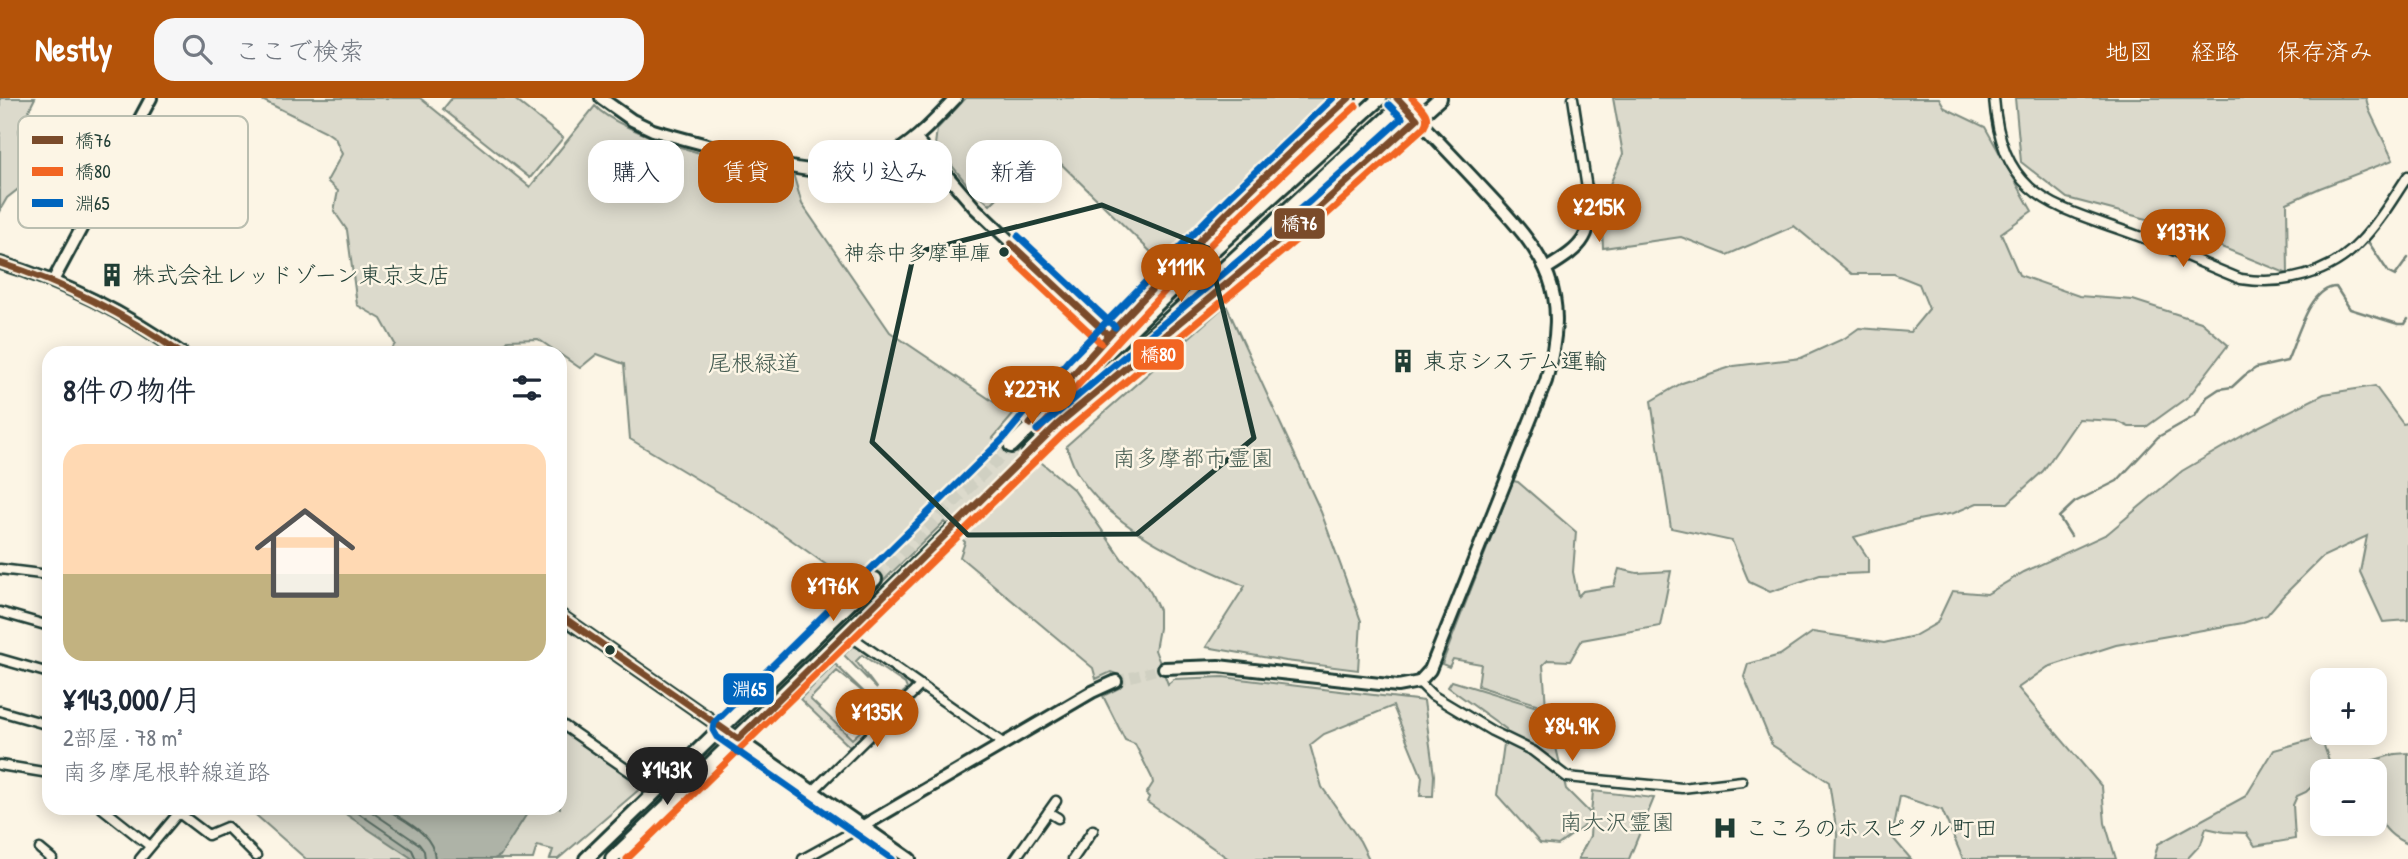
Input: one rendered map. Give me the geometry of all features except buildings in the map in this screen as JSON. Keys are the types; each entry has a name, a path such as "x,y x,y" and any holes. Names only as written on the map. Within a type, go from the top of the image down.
{"main road":[{"path":"1349,98 1238,202 1108,335 1076,368 1011,446 1210,254 1380,98"},
{"path":"1397,98 1417,119"},
{"path":"1029,452 1270,224 1409,98"},
{"path":"1057,425 1318,208 1440,98"},
{"path":"612,859 951,530"},
{"path":"586,859 875,579"}],"street":[{"path":"141,116 151,98"},
{"path":"601,98 621,113 653,130 803,171 835,172 864,166 896,152 915,138 956,98"},
{"path":"1546,269 1572,254 1583,240 1590,218 1573,98"},
{"path":"1994,98 1995,112 2007,152 2021,177 2040,197 2058,208 2171,248 2241,279 2256,281 2298,278 2309,275 2351,251 2362,240 2408,176"},
{"path":"1164,668 1218,666 1398,686 1419,682 1435,659 1546,381 1554,348 1556,323 1553,293 1546,269 1522,230 1417,119"},
{"path":"915,138 975,208 1108,335"},
{"path":"53,281 81,228"},
{"path":"0,263 53,281 128,318 171,346"},
{"path":"0,569 42,574"},
{"path":"0,612 42,624"},
{"path":"567,620 910,859"},
{"path":"846,633 1003,743"},
{"path":"0,659 42,671"},
{"path":"803,859 1092,692 1116,681"},
{"path":"1419,682 1432,695 1492,732 1533,751 1567,777 1682,789 1742,781"},
{"path":"813,791 921,685"},
{"path":"0,711 42,723"},
{"path":"567,728 659,791"},
{"path":"0,765 42,772"},
{"path":"1018,858 1056,801"},
{"path":"1048,812 1058,818"},
{"path":"112,815 150,846"},
{"path":"140,859 177,815"},
{"path":"185,815 208,835 227,827 256,856"},
{"path":"1073,859 1093,830"},
{"path":"1077,832 1087,838"},
{"path":"249,849 257,841"},
{"path":"40,849 52,859"}],"highlighted area":[{"path":"1102,205 1208,248 1254,438 1137,534 968,535 872,442 914,253"}],"green space":[{"path":"0,98 35,98 26,116 18,116 18,189 7,198 0,210"},
{"name":"尾根緑道","path":"258,98 420,98 530,187 595,106 610,118 659,140 588,140 588,203 684,203 684,148 698,153 698,203 794,203 794,177 802,204 890,332 1013,415 993,438 1017,453 1023,447 1074,490 1122,559 1139,575 1159,610 1155,650 1168,684 1174,679 1223,677 1424,701 1434,775 1433,796 1420,796 1422,777 1393,706 1324,734 1310,745 1322,787 1360,841 1369,859 1229,859 1147,802 1149,797 1146,794 1153,783 1152,778 1135,744 1125,740 1103,696 1119,688 1122,684 1119,675 1111,672 1096,679 1093,668 960,557 965,542 944,522 883,581 867,566 849,581 755,514 630,439 624,364 597,354 580,368 567,359 567,346 548,346 538,339 508,340 503,346 394,346 381,319 357,305 347,230 334,211 338,191 327,181 342,154 335,138"},
{"path":"452,98 513,98 563,138 530,178 443,109"},
{"path":"966,98 1329,98 1161,262 1062,165 1062,140 966,140 966,183 952,166 952,140 936,140 937,129"},
{"path":"1613,98 1939,98 1945,108 1985,127 2032,211 2001,233 2019,275 2079,296 2133,300 2201,322 2228,345 2189,396 2146,427 2129,427 2117,421 2079,419 2043,471 2008,503 1977,503 1954,513 1854,537 1868,558 1868,573 1820,575 1770,592 1749,582 1732,541 1671,528 1651,401 1682,383 1734,366 1801,358 1845,338 1859,328 1910,332 1929,309 1919,284 1894,274 1852,274 1794,226 1727,255 1681,237 1603,248 1601,205 1623,154"},
{"path":"2015,98 2366,98 2393,160 2287,203 2288,274 2162,223 2067,198 2021,162"},
{"name":"南多摩都市霊園","path":"1226,305 1321,512 1361,621 1358,670 1206,647 1245,586 1176,555 1112,513 1079,476 1066,446"},
{"path":"2375,386 2403,424 2408,423 2408,620 2383,622 2360,572 2367,536 2322,557 2267,615 2243,623 2116,645 2048,667 2018,688 2102,787 2105,823 2116,859 1963,859 1942,810 1900,796 1892,837 1911,859 1836,859 1837,834 1829,782 1772,745 1744,677 1748,664 1780,655 1813,632 1884,643 1914,636 1937,623 1952,591 1987,594 2024,572 2107,534 2182,471 2256,428 2324,394"},
{"path":"1513,481 1518,482 1576,532 1573,572 1578,596 1583,591 1614,586 1619,569 1637,573 1671,571 1660,626 1582,640 1570,661 1548,660 1543,665 1546,707 1478,686 1481,664 1453,659 1449,667 1442,664"},
{"path":"852,647 856,647 910,684 911,690 851,748 800,699 835,664 868,696 837,671 810,699 852,739 907,689 905,684 862,655 856,661 877,689 844,655"},
{"name":"南大沢霊園","path":"1452,681 1547,710 1566,789 1591,814 1593,791 1654,798 1629,859 1578,859 1590,836 1591,821 1558,845 1540,843 1497,795 1506,729 1448,687"},
{"path":"567,734 640,784 641,788 558,859 550,859 553,850 537,846 533,859 306,859 256,815 567,815"},
{"path":"2310,740 2310,745 2324,745 2329,759 2310,759 2310,788 2297,796 2293,805 2295,839 2255,846 2246,833 2206,828 2201,844 2187,859 2154,859 2158,844 2246,796 2274,750"},
{"path":"2408,753 2408,844 2388,831 2387,759 2378,759"}],"water":[{"path":"347,815 526,815 500,856 494,859 413,859"}],"waterway":[{"path":"2367,240 2389,273 2395,276 2408,258"},
{"path":"2071,536 2059,517 2075,502 2117,481 2158,437 2195,416 2207,397 2219,389 2232,387 2256,368 2287,361 2311,305 2327,289 2336,287 2350,309 2398,324 2405,324 2408,319"}],"tunnel":[{"path":"875,579 1011,446"},
{"path":"951,531 1029,452"},
{"path":"1116,681 1164,668"}],"transit line":[{"name":"淵65","path":"892,859 717,737 713,730 714,723 1003,439 1068,361 1231,195 1333,98"},
{"name":"橋76","path":"1030,424 1184,256 1349,98"},
{"name":"橋76","path":"567,620 738,739 1057,425 1318,208 1417,119 1397,98"},
{"name":"橋80","path":"627,859 1064,433 1325,216 1424,127 1426,115 1412,98"},
{"name":"淵65","path":"1037,430 1311,200 1402,118 1389,105"},
{"name":"橋80","path":"1038,431 1192,263 1356,106"},
{"name":"淵65","path":"1018,236 1115,327"},
{"name":"橋76","path":"1011,244 1108,335"},
{"name":"橋80","path":"1004,252 1101,343"},
{"name":"橋76","path":"0,263 48,280 94,301 170,346"}],"place":[{"name":"神奈中多摩車庫","path":"1004,252"},
{"name":"株式会社レッドゾーン東京支店","path":"112,275"},
{"name":"東京システム運輸","path":"1403,361"},
{"name":"こころのホスピタル町田","path":"1725,828"}]}
